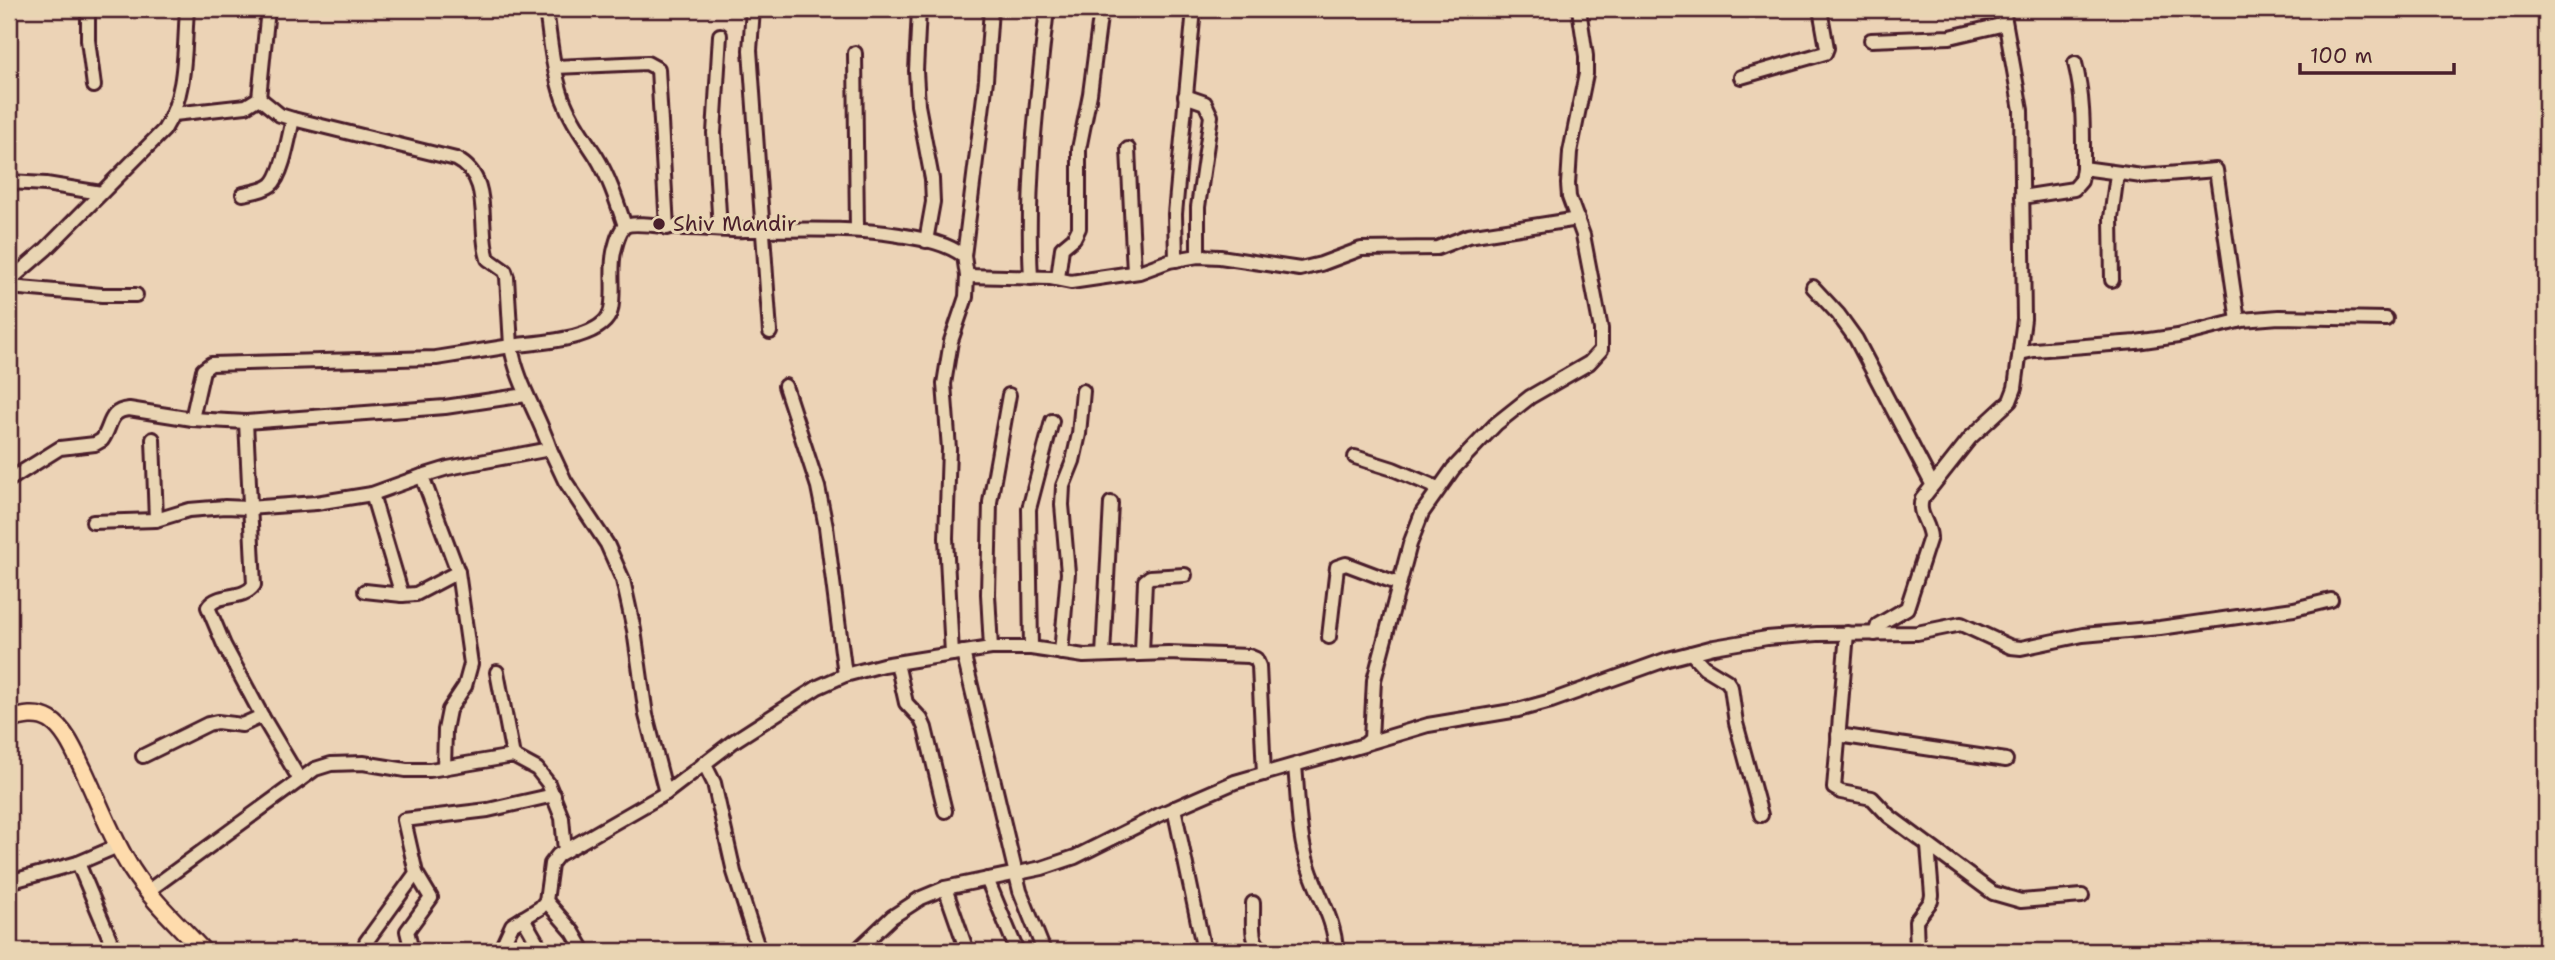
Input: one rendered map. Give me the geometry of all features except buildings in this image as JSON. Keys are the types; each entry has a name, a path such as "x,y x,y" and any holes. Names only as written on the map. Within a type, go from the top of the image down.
{"main road":[{"path":"9,720 36,715 50,720 61,729 74,750 118,846 148,891 204,951"}],"street":[{"path":"88,9 88,40 94,86"},
{"path":"9,281 46,249 164,130 174,114 183,75 187,9"},
{"path":"259,98 268,9"},
{"path":"546,9 563,99 575,126 597,157 625,226"},
{"path":"753,9 750,50 770,332"},
{"path":"919,9 916,71 918,105 930,168 933,202 926,241"},
{"path":"991,9 984,105 964,256 966,296 945,369 949,449 946,538 957,653 1016,875 1044,951"},
{"path":"1031,278 1029,199 1047,9"},
{"path":"1058,278 1062,248 1074,238 1079,228 1079,149 1090,94 1101,9"},
{"path":"1176,260 1175,214 1194,9"},
{"path":"1368,743 1373,734 1374,680 1399,584 1422,513 1438,488 1496,424 1530,397 1589,363 1601,349 1601,329 1568,184 1570,152 1586,74 1579,9"},
{"path":"1741,77 1825,53 1827,48 1820,9"},
{"path":"1875,634 1878,625 1902,612 1911,601 1930,537 1930,528 1919,506 1932,484 1970,438 2010,401 2015,388 2024,320 2021,101 2003,9"},
{"path":"1871,40 1950,37 2005,24"},
{"path":"720,35 714,133 720,229"},
{"path":"855,53 857,230"},
{"path":"555,67 647,63 658,69 667,228"},
{"path":"2022,197 2074,189 2081,181 2084,168 2083,109 2074,63"},
{"path":"1185,96 1205,103 1211,116 1198,207 1198,256"},
{"path":"174,114 246,106 259,98"},
{"path":"259,98 270,108 293,119 456,159 468,165 476,176 481,191 488,259 505,271 507,277 511,346 517,376 540,420 565,481 607,544 623,580 634,630 646,715 666,793"},
{"path":"243,194 263,190 272,184 278,175 293,119"},
{"path":"1128,149 1134,272"},
{"path":"2084,168 2158,177 2216,170 2238,321"},
{"path":"2112,280 2111,218 2117,174"},
{"path":"9,181 101,193"},
{"path":"967,276 1058,278 1066,282 1134,272 1198,256 1300,269 1321,264 1361,248 1437,247 1468,236 1578,219"},
{"path":"192,419 203,370 211,364 436,358 577,336 594,330 603,323 611,308 612,263 620,232 625,226 634,223 667,228 857,230 951,247 964,256"},
{"path":"9,287 102,295 136,295"},
{"path":"1813,287 1856,339 1932,484"},
{"path":"2020,353 2164,338 2238,321 2279,317 2386,319"},
{"path":"785,386 818,487 826,527 845,675"},
{"path":"1061,653 1068,573 1063,486 1073,461 1079,434 1083,391"},
{"path":"9,480 60,448 95,444 102,440 110,419 121,410 130,409 192,419 246,422 445,407 526,395"},
{"path":"991,648 988,594 990,502 1009,395"},
{"path":"1031,648 1029,509 1052,421"},
{"path":"246,422 248,508 254,585 244,594 214,601 208,607 224,645 300,780"},
{"path":"153,439 156,520"},
{"path":"93,522 156,520 189,510 316,503 372,494 448,468 550,449"},
{"path":"1355,457 1438,488"},
{"path":"422,476 458,572 471,664 465,686 449,710 445,730 444,768"},
{"path":"372,494 402,595"},
{"path":"1103,655 1111,503"},
{"path":"1329,637 1337,567 1346,564 1399,584"},
{"path":"365,591 402,595 425,590 458,572"},
{"path":"1142,653 1145,581 1150,577 1185,575"},
{"path":"856,951 892,917 921,898 945,888 1016,875 1075,856 1235,782 1428,725 1518,710 1551,701 1691,653 1767,638 1847,633 1917,633 1961,624 2011,647 2021,648 2091,634 2160,628 2294,609 2331,600"},
{"path":"1847,633 1835,788 1841,792 1872,798 1889,816 1980,886 2006,898 2021,901 2082,896"},
{"path":"499,951 512,925 540,908 546,901 551,864 565,851 666,793 704,763 784,708 818,687 845,675 897,663 991,648 1031,648 1103,655 1142,653 1249,656 1256,659 1259,666 1264,774"},
{"path":"1691,653 1704,667 1727,681 1731,687 1736,723 1762,816"},
{"path":"897,663 906,704 921,719 925,728 945,811"},
{"path":"497,672 513,757"},
{"path":"143,756 208,724 217,722 242,725 262,716"},
{"path":"1838,735 2006,760"},
{"path":"148,891 315,769 347,762 406,771 513,757 537,769 554,795 562,818 565,851"},
{"path":"704,763 714,783 734,872 759,951"},
{"path":"1295,765 1306,859 1330,919 1336,938 1336,951"},
{"path":"412,951 407,931 431,898 416,873 404,820 488,810 554,795"},
{"path":"1174,808 1204,951"},
{"path":"9,882 78,863 118,846"},
{"path":"1917,951 1916,921 1931,895 1928,846"},
{"path":"78,863 115,951"},
{"path":"366,942 416,873"},
{"path":"987,879 1017,951"},
{"path":"945,888 967,951"},
{"path":"546,901 573,932 584,951"},
{"path":"1253,903 1254,942 1262,951 1271,951"},
{"path":"523,918 542,951"}],"place":[{"name":"Shiv Mandir","path":"659,224"}]}
